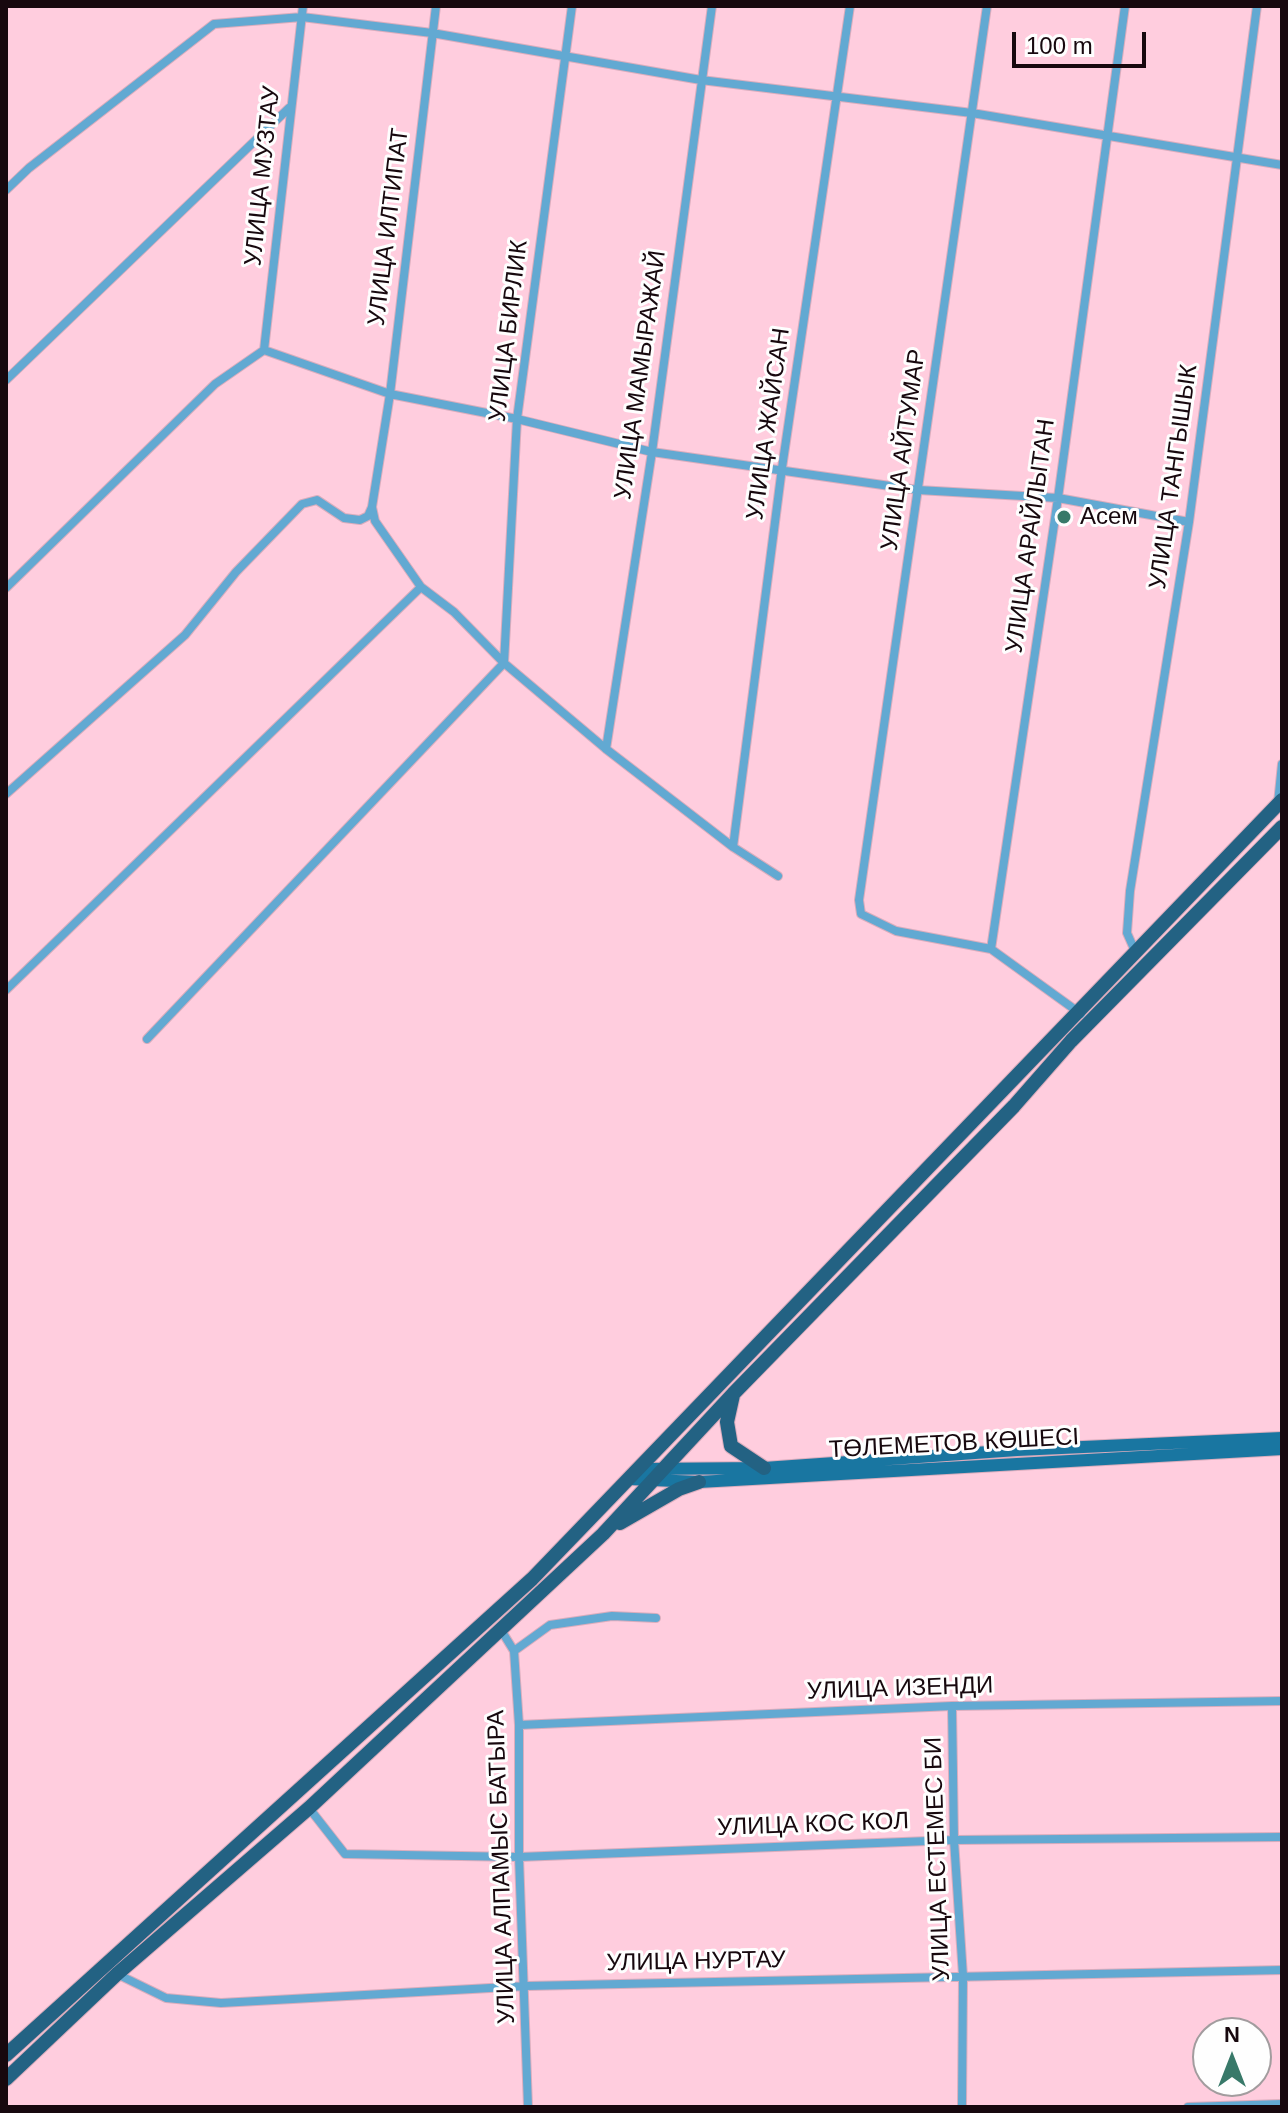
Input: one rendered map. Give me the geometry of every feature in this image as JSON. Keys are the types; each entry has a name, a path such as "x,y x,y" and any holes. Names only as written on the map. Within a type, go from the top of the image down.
{"highway":[{"path":"6,2055 532,1579 1280,802"},
{"path":"6,2079 117,1974 309,1808 603,1534 1091,1021 1282,827"},
{"path":"733,1394 727,1422 731,1446 764,1468"},
{"path":"603,1534 660,1499 699,1482"}],"main road":[{"name":"ТӨЛЕМЕТОВ КӨШЕСІ","path":"634,1474 1017,1450 1282,1438"},
{"name":"ТӨЛЕМЕТОВ КӨШЕСІ","path":"656,1475 699,1482 1282,1449"}],"street":[{"path":"295,6 302,17"},
{"name":"УЛИЦА МУЗТАУ","path":"264,350 289,108 303,6"},
{"name":"УЛИЦА ИЛТИПАТ","path":"372,507 390,394 436,6"},
{"name":"УЛИЦА БИРЛИК","path":"504,663 517,419 572,6"},
{"name":"УЛИЦА МАМЫРАЖАЙ","path":"606,749 652,452 712,6"},
{"name":"УЛИЦА ЖАЙСАН","path":"733,847 782,468 850,6"},
{"name":"УЛИЦА АЙТУМАР","path":"987,6 859,900 861,914 896,931 991,949"},
{"name":"УЛИЦА АРАЙЛЫТАН","path":"991,949 1058,498 1125,6"},
{"name":"УЛИЦА ТАНГЫШЫК","path":"1135,951 1127,933 1130,891 1189,522 1257,6"},
{"path":"6,190 29,167 214,24 302,17 432,33 701,80 972,113 1282,165"},
{"path":"6,380 289,108"},
{"path":"6,588 215,384 264,350 390,394 517,419 652,452 782,468 918,490 1058,498 1189,522"},
{"path":"6,794 185,635 236,572 302,504 317,500 344,518 360,520 368,516 372,507"},
{"path":"372,507 375,521 421,587 454,612 504,663 606,749 733,847 778,876"},
{"path":"6,990 421,587"},
{"path":"147,1039 504,663"},
{"path":"1280,802 1282,764"},
{"path":"991,949 1091,1021"},
{"path":"514,1651 550,1625 612,1616 656,1618"},
{"name":"УЛИЦА АЛПАМЫС БАТЫРА","path":"501,1630 514,1651 519,1725 519,1857 528,2107"},
{"name":"УЛИЦА ИЗЕНДИ","path":"519,1725 952,1706 1282,1701"},
{"name":"УЛИЦА ЕСТЕМЕС БИ","path":"952,1706 954,1840 963,1976 962,2107"},
{"name":"УЛИЦА КОС КОЛ","path":"309,1808 345,1854 519,1857 954,1840 1282,1837"},
{"name":"УЛИЦА НУРТАУ","path":"117,1974 166,1998 221,2003 526,1986 1282,1970"},
{"path":"1188,2107 1282,2104"}],"place":[{"name":"Асем","path":"1064,517"}]}
